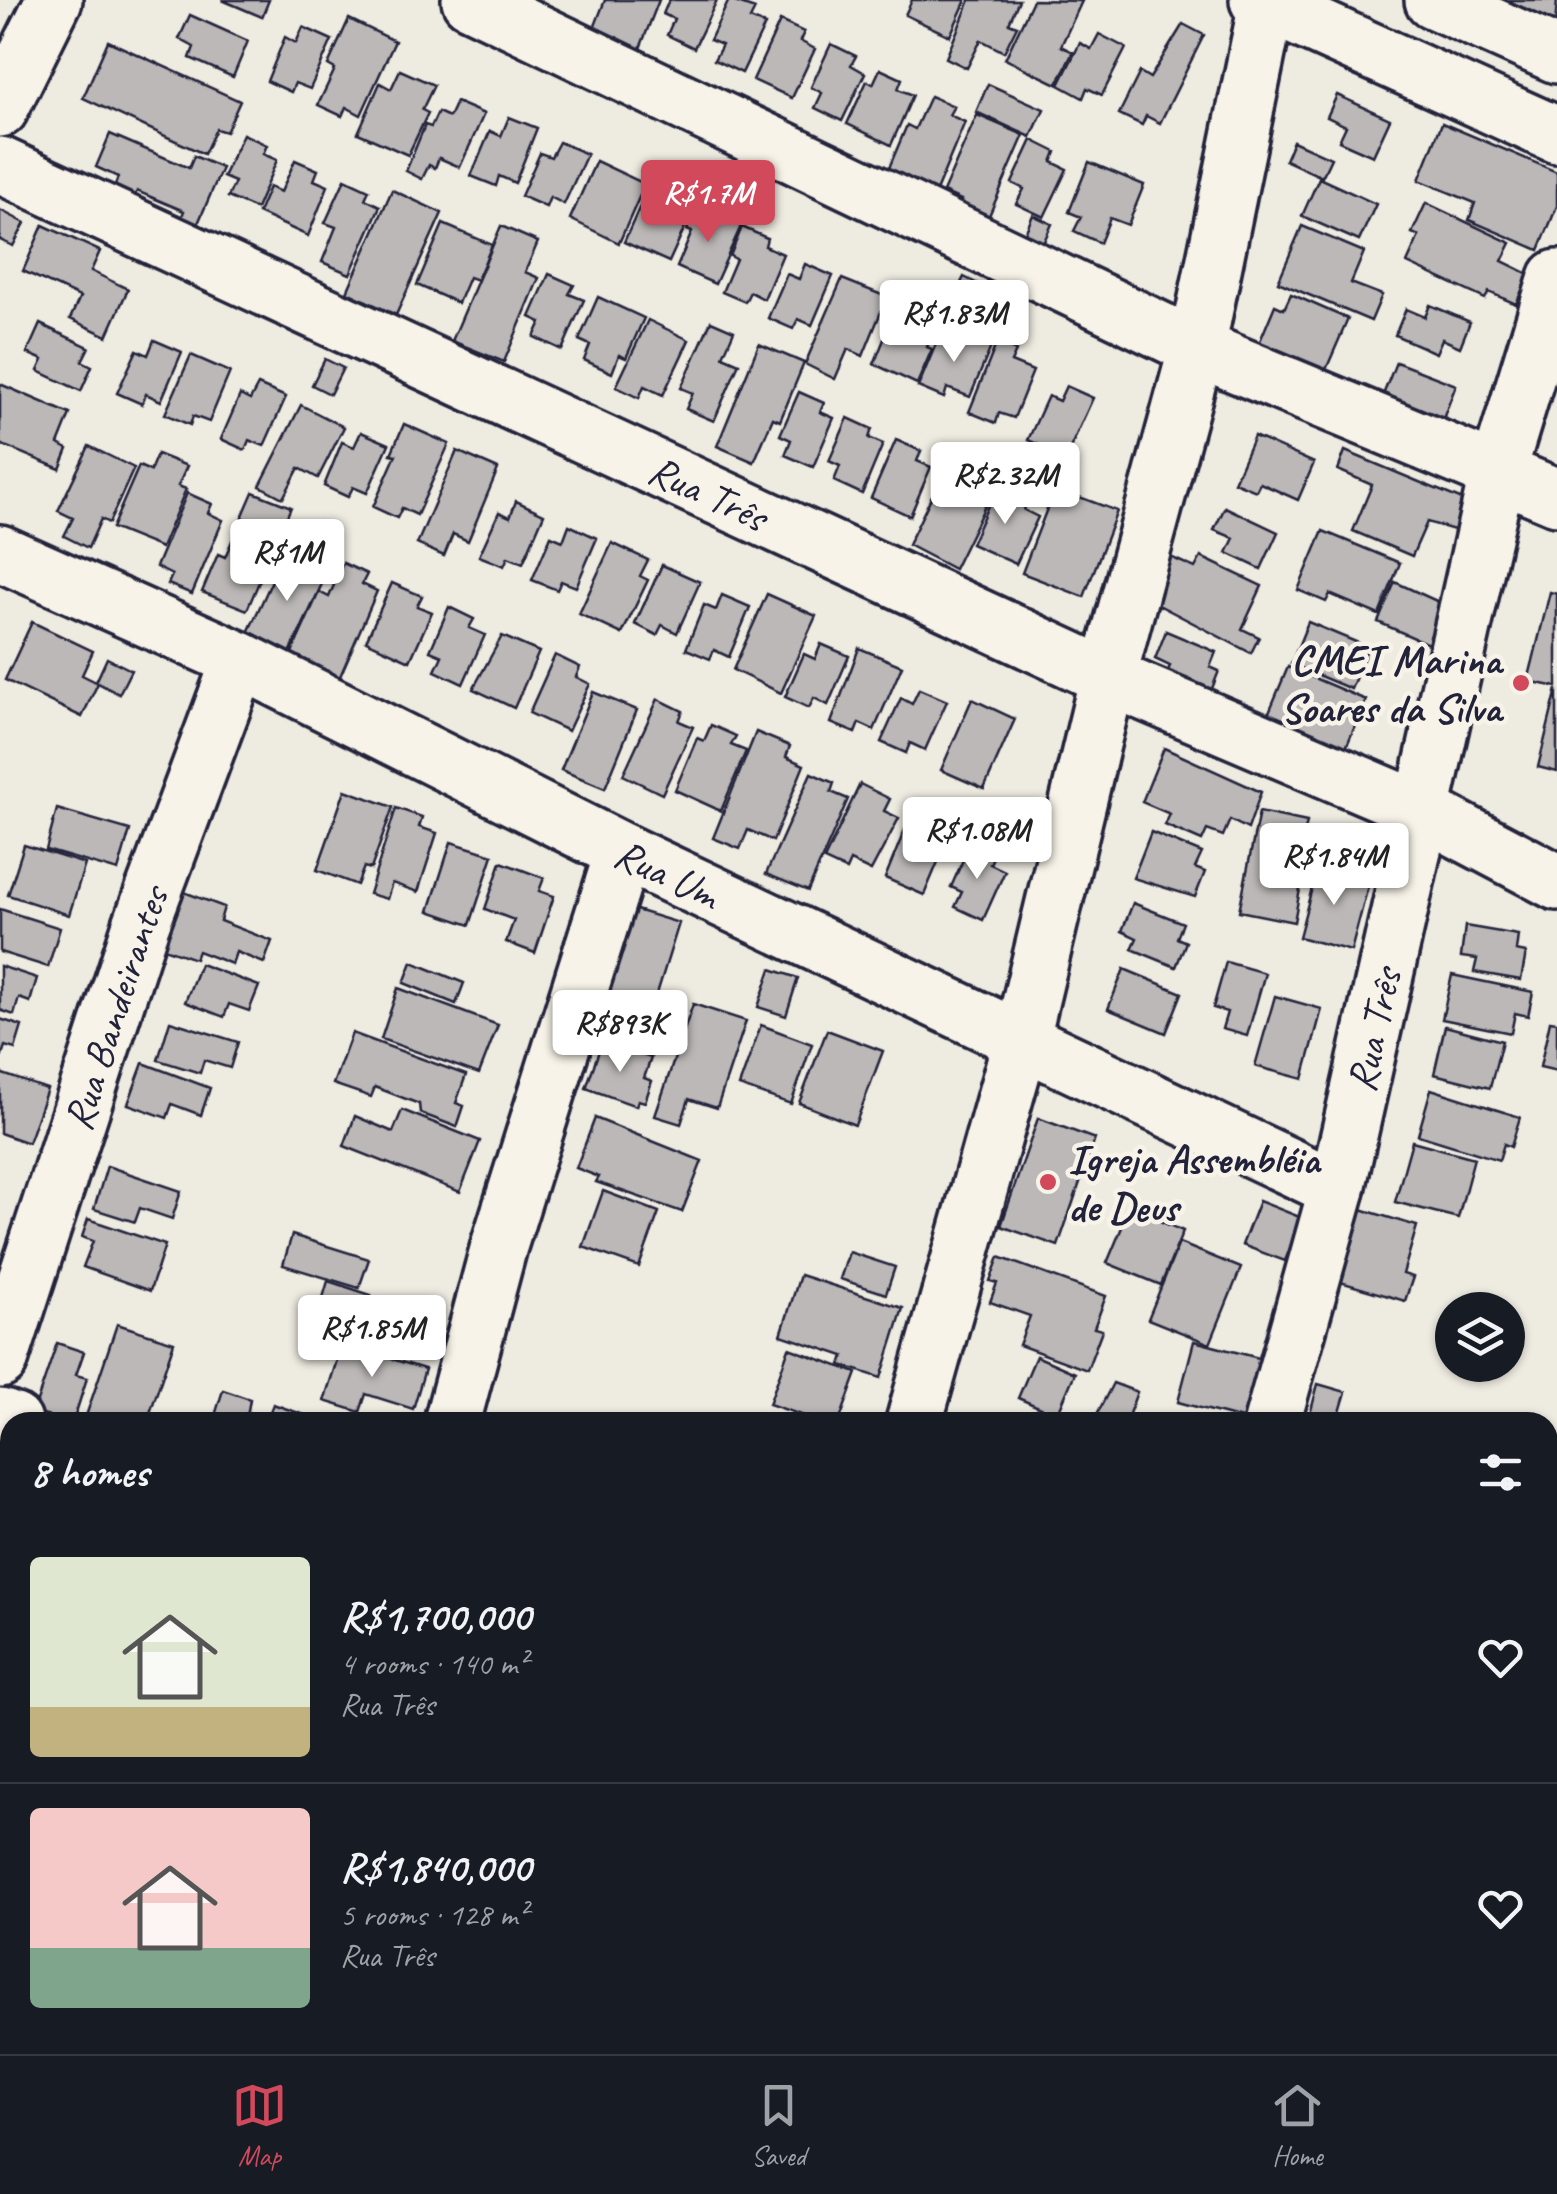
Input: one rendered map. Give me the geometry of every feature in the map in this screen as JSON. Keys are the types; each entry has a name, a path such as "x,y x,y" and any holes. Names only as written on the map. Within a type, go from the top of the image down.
{"street":[{"path":"0,110 54,0"},
{"path":"470,0 1197,348 1557,497"},
{"path":"1434,0 1557,55"},
{"path":"917,1412 1022,1038 1108,677 1197,348 1262,2 1557,135"},
{"name":"Rua Três","path":"0,165 1108,677 1421,810 1557,882"},
{"name":"Rua Três","path":"1275,1412 1337,1189 1498,471 1557,278"},
{"name":"Rua Um","path":"0,553 240,660 622,852 1337,1189"},
{"name":"Rua Bandeirantes","path":"0,1360 141,925 240,660"},
{"path":"455,1412 499,1246 622,852"}],"building":[{"path":"222,0 269,0 262,17"},
{"path":"605,0 659,0 639,51 593,31"},
{"path":"669,0 717,0 694,48 667,35 674,19 663,14"},
{"path":"729,0 755,9 750,19 765,25 742,73 714,60 722,45 710,40"},
{"path":"912,0 966,0 950,36 905,15"},
{"path":"970,0 1019,0 1009,23 1017,26 1004,52 981,40 967,68 946,58"},
{"path":"1033,0 1082,1 1061,46 1073,52 1057,84 1005,59"},
{"path":"1509,0 1557,0 1555,27 1507,5"},
{"path":"190,15 248,41 233,77 190,58 194,47 179,39"},
{"path":"349,19 395,41 361,115 346,107 342,116 318,105 335,69 328,65"},
{"path":"780,21 804,32 800,41 815,49 792,98 753,80"},
{"path":"1183,24 1204,35 1160,123 1146,116 1142,125 1119,114 1140,72 1150,78"},
{"path":"303,27 332,40 310,89 295,83 291,92 267,81 285,37 296,43"},
{"path":"1099,34 1126,48 1102,95 1087,88 1083,98 1059,85 1080,43 1091,49"},
{"path":"108,41 240,101 226,132 216,129 204,154 83,98"},
{"path":"831,44 856,56 851,65 865,73 842,121 815,108 822,93 811,87"},
{"path":"880,69 902,79 898,89 913,95 891,145 847,124 867,81 873,84"},
{"path":"400,70 434,85 422,110 428,113 408,155 358,133 380,83 391,89"},
{"path":"988,84 1044,109 1031,137 976,112"},
{"path":"1337,95 1390,119 1373,156 1339,141 1346,126 1327,117"},
{"path":"930,96 954,106 949,115 965,122 934,196 886,175 907,125 915,129"},
{"path":"456,102 484,114 460,167 439,158 435,168 429,165 422,179 406,171 425,125 431,127 438,112 449,117"},
{"path":"977,115 1024,135 985,225 956,212 961,200 943,192"},
{"path":"509,117 537,128 515,183 499,176 496,186 471,176 490,131 501,136"},
{"path":"1442,123 1557,172 1557,206 1539,250 1469,220 1475,203 1419,180"},
{"path":"110,134 189,168 194,156 222,168 196,228 180,221 184,211 137,191 134,197 114,188 118,177 96,167"},
{"path":"243,134 267,145 263,154 277,160 256,209 228,197 235,182 223,177"},
{"path":"1032,140 1056,152 1052,162 1067,169 1044,217 1016,204 1024,189 1012,183"},
{"path":"1293,141 1331,158 1322,177 1285,160"},
{"path":"559,142 587,154 564,204 550,197 546,207 521,196 540,153 551,157"},
{"path":"295,160 318,170 314,180 328,186 308,236 258,213 269,187 281,192"},
{"path":"596,161 645,184 619,243 570,219"},
{"path":"1089,162 1144,185 1128,225 1110,218 1100,243 1074,231 1081,217 1069,212"},
{"path":"1319,178 1376,204 1359,241 1302,216"},
{"path":"345,179 369,190 365,199 380,206 350,274 322,262 336,227 325,223"},
{"path":"649,186 694,207 669,262 624,242"},
{"path":"392,190 442,213 396,315 347,292"},
{"path":"1426,203 1511,243 1502,261 1529,274 1516,304 1489,292 1485,299 1407,263 1419,236 1412,233"},
{"path":"697,207 741,226 715,284 677,267 692,232 687,230"},
{"path":"0,210 25,223 13,246 0,240"},
{"path":"1033,215 1052,224 1038,254 1020,245"},
{"path":"443,224 492,245 477,280 469,277 458,303 417,285"},
{"path":"43,225 100,251 91,271 128,289 107,336 70,319 80,297 23,271"},
{"path":"501,226 538,242 525,272 539,278 504,362 452,341"},
{"path":"1302,226 1364,252 1351,283 1382,295 1371,321 1278,282"},
{"path":"742,227 767,238 765,246 783,254 764,299 750,292 745,302 722,292 736,259 730,256"},
{"path":"805,264 833,276 812,325 798,319 793,329 768,318 787,274 799,279"},
{"path":"549,274 574,285 569,294 584,300 562,350 534,337 541,322 530,317"},
{"path":"964,277 986,288 968,322 947,311"},
{"path":"842,279 887,297 863,356 848,349 835,379 805,364"},
{"path":"1291,294 1348,319 1321,381 1255,353 1275,305 1284,309"},
{"path":"598,297 644,318 626,358 619,355 612,373 584,360 590,345 579,340"},
{"path":"1430,305 1470,322 1460,347 1442,339 1436,353 1395,335 1406,309 1425,317"},
{"path":"909,312 936,324 927,347 932,349 917,384 874,364 891,322 903,327"},
{"path":"648,320 689,340 663,395 644,386 639,398 616,387"},
{"path":"711,321 734,331 723,356 739,363 714,421 686,409 693,393 681,388"},
{"path":"40,324 89,347 82,361 92,366 81,391 38,371 43,360 27,353"},
{"path":"943,327 991,347 970,397 947,388 944,398 918,387"},
{"path":"154,340 182,352 161,401 146,394 142,404 117,393 137,350 148,355"},
{"path":"997,342 1016,351 1011,362 1033,371 1014,418 999,413 996,423 969,412"},
{"path":"759,344 804,363 780,421 773,418 754,462 717,446"},
{"path":"191,355 230,372 209,422 193,416 190,425 165,414"},
{"path":"325,359 343,368 330,394 312,385"},
{"path":"1396,362 1456,385 1441,424 1381,400"},
{"path":"0,384 70,414 58,444 68,449 60,469 0,444"},
{"path":"258,385 286,397 264,446 249,440 245,450 221,439 240,395 250,400"},
{"path":"1066,386 1093,398 1066,457 1028,440 1048,396 1059,401"},
{"path":"799,392 824,403 820,412 834,418 813,467 785,455 791,440 780,435"},
{"path":"301,405 344,427 318,478 299,468 283,498 260,486"},
{"path":"848,418 872,429 869,438 883,444 862,494 834,481 840,466 829,461"},
{"path":"404,424 449,444 417,515 402,508 397,518 373,507 396,455 391,454"},
{"path":"361,432 389,444 367,493 353,487 348,497 324,486 342,442 354,447"},
{"path":"1254,436 1314,463 1298,500 1260,483 1256,491 1234,482"},
{"path":"896,440 921,451 917,461 931,467 910,516 871,498"},
{"path":"89,446 134,468 109,523 101,519 88,548 64,536 73,518 58,511"},
{"path":"956,446 985,461 992,447 1010,455 954,569 908,545"},
{"path":"457,451 498,469 468,541 453,534 444,556 417,544"},
{"path":"1345,451 1472,504 1461,532 1427,522 1412,556 1353,531 1372,485 1338,470"},
{"path":"157,454 187,466 178,486 186,489 161,548 112,528 139,466 150,471"},
{"path":"996,488 1027,502 1024,510 1038,517 1016,564 971,544"},
{"path":"1055,488 1117,511 1084,597 1022,573"},
{"path":"253,492 291,507 247,610 202,592 218,554 225,557"},
{"path":"187,493 212,504 208,513 223,520 192,594 168,584 172,575 156,567"},
{"path":"516,501 544,514 523,563 508,557 504,566 479,556 499,512 510,517"},
{"path":"1225,507 1278,532 1261,569 1227,553 1234,538 1214,530"},
{"path":"569,525 597,538 576,587 561,581 557,590 532,580 551,536 563,541"},
{"path":"1323,531 1400,563 1379,615 1330,594 1326,602 1298,590"},
{"path":"291,539 333,560 283,668 241,648"},
{"path":"612,543 648,560 640,576 648,580 622,634 579,614"},
{"path":"1168,556 1195,568 1201,557 1262,586 1242,629 1259,637 1251,653 1149,600"},
{"path":"343,563 367,574 362,584 377,591 335,688 286,666 319,592 329,597"},
{"path":"662,565 700,582 677,633 662,625 657,635 635,624"},
{"path":"1395,582 1441,603 1428,644 1378,622"},
{"path":"392,583 422,596 417,606 432,612 410,661 366,641"},
{"path":"1550,592 1557,594 1557,687 1528,681"},
{"path":"767,594 816,616 781,693 733,670"},
{"path":"722,595 750,607 729,657 714,650 710,659 686,649 704,605 716,610"},
{"path":"449,607 474,619 469,628 485,635 463,684 435,671 442,656 430,651"},
{"path":"32,622 93,651 82,675 98,683 82,717 5,680"},
{"path":"1308,622 1368,647 1351,689 1291,664"},
{"path":"1166,631 1216,652 1210,667 1219,671 1209,696 1165,677 1170,666 1155,659"},
{"path":"502,636 539,652 514,708 473,689"},
{"path":"821,644 849,656 828,705 814,698 809,708 785,697 804,654 815,659"},
{"path":"859,648 902,666 874,730 859,723 855,733 831,723"},
{"path":"555,655 580,667 576,677 590,684 568,731 529,713"},
{"path":"107,658 131,670 119,694 96,682"},
{"path":"1288,667 1366,700 1342,757 1264,724"},
{"path":"919,689 947,701 925,750 910,743 906,753 881,742 901,698 912,704"},
{"path":"1557,689 1557,772 1538,767"},
{"path":"593,692 637,710 605,788 561,770"},
{"path":"658,699 683,711 679,721 693,727 662,794 623,775"},
{"path":"972,699 1015,719 984,789 941,770"},
{"path":"711,725 736,736 731,745 746,751 721,811 675,790 697,738 704,741"},
{"path":"756,732 790,746 786,757 804,765 773,841 748,830 740,849 713,838"},
{"path":"1164,748 1261,792 1248,829 1230,820 1223,836 1207,830 1202,841 1165,825 1170,814 1142,802"},
{"path":"811,773 834,783 831,792 848,799 808,891 766,874"},
{"path":"860,784 890,799 884,811 899,818 871,871 850,861 846,870 824,860"},
{"path":"345,790 393,807 371,869 364,867 357,885 317,870"},
{"path":"396,808 422,817 419,827 437,833 418,892 392,883 387,899 369,894"},
{"path":"57,809 130,830 118,871 46,850"},
{"path":"1259,812 1307,822 1302,843 1308,845 1294,922 1239,911"},
{"path":"910,817 935,827 931,837 946,843 924,895 885,878"},
{"path":"1151,832 1202,853 1195,868 1205,872 1195,897 1133,878"},
{"path":"451,842 493,855 470,925 429,911"},
{"path":"970,844 994,855 990,864 1005,871 983,920 955,907 962,892 951,887"},
{"path":"24,845 85,864 69,915 8,895"},
{"path":"501,862 544,878 539,891 554,896 535,953 506,942 514,920 485,909"},
{"path":"1318,865 1370,879 1351,951 1299,937"},
{"path":"176,889 224,907 220,921 272,941 264,963 236,952 232,964 198,951 195,959 155,945"},
{"path":"1133,903 1183,923 1177,938 1186,942 1176,967 1132,949 1137,938 1122,931"},
{"path":"0,909 60,928 48,967 0,952"},
{"path":"633,909 679,923 646,1029 600,1014"},
{"path":"1465,926 1518,935 1516,951 1526,953 1521,980 1474,972 1477,959 1461,957"},
{"path":"412,962 464,983 456,1004 404,983"},
{"path":"1226,962 1265,973 1247,1036 1222,1029 1227,1012 1213,1008"},
{"path":"200,964 259,986 249,1011 229,1004 224,1017 185,1002"},
{"path":"0,966 37,978 30,1002 19,998 14,1015 0,1010"},
{"path":"771,969 798,978 786,1016 758,1007"},
{"path":"1124,969 1182,993 1166,1033 1108,1009"},
{"path":"1452,975 1533,992 1528,1016 1515,1013 1511,1033 1442,1019"},
{"path":"398,988 498,1025 479,1074 381,1039"},
{"path":"1275,996 1322,1009 1303,1079 1255,1066"},
{"path":"693,1004 746,1021 717,1108 689,1099 681,1124 655,1116"},
{"path":"0,1019 22,1026 15,1049 5,1046 0,1061"},
{"path":"170,1021 238,1042 230,1068 204,1060 200,1073 158,1060"},
{"path":"1550,1021 1557,1022 1557,1071 1540,1067"},
{"path":"761,1025 812,1044 791,1104 739,1086"},
{"path":"1445,1026 1502,1041 1490,1088 1434,1074"},
{"path":"827,1030 883,1051 855,1125 799,1103"},
{"path":"352,1033 466,1075 456,1103 464,1106 457,1127 420,1113 419,1104 375,1087 371,1097 333,1084"},
{"path":"602,1042 651,1058 644,1078 652,1081 645,1102 638,1100 636,1106 586,1088"},
{"path":"143,1063 210,1088 201,1115 172,1104 167,1118 128,1104"},
{"path":"0,1073 47,1089 28,1143 0,1133"},
{"path":"1431,1089 1520,1117 1511,1147 1504,1144 1499,1160 1418,1135"},
{"path":"402,1110 480,1141 460,1192 344,1146 355,1116 393,1132"},
{"path":"595,1118 702,1161 682,1212 596,1182 599,1177 576,1168"},
{"name":"Igreja Assembléia de Deus","path":"1038,1118 1095,1139 1058,1246 1001,1226"},
{"path":"1412,1141 1474,1158 1458,1218 1395,1202"},
{"path":"107,1166 181,1191 172,1219 140,1208 135,1222 94,1209"},
{"path":"603,1191 659,1212 639,1267 583,1247"},
{"path":"1259,1201 1302,1218 1285,1261 1242,1245"},
{"path":"1351,1206 1417,1226 1403,1274 1413,1277 1405,1301 1330,1279"},
{"path":"1130,1208 1183,1231 1161,1285 1107,1263"},
{"path":"88,1219 165,1245 150,1291 83,1267 93,1241 82,1237"},
{"path":"292,1235 369,1259 359,1288 283,1265"},
{"path":"1179,1243 1241,1268 1210,1344 1148,1319"},
{"path":"849,1252 895,1267 886,1294 840,1279"},
{"path":"999,1257 1106,1296 1094,1328 1102,1330 1087,1370 1019,1345 1030,1316 990,1302 997,1283 990,1281"},
{"path":"800,1275 903,1308 881,1378 841,1365 844,1356 781,1335"},
{"path":"328,1281 371,1295 369,1301 419,1317 407,1357 314,1328"},
{"path":"117,1324 174,1342 150,1412 87,1412"},
{"path":"1194,1341 1270,1361 1256,1412 1216,1412 1178,1402"},
{"path":"57,1343 84,1352 76,1375 87,1378 76,1412 33,1412"},
{"path":"342,1344 425,1369 413,1409 366,1394 360,1412 324,1401"},
{"path":"789,1348 857,1373 843,1412 793,1412 769,1404"},
{"path":"1036,1356 1075,1373 1058,1412 1018,1398"},
{"path":"1113,1383 1137,1392 1130,1412 1098,1412"},
{"path":"1318,1384 1346,1392 1340,1412 1311,1412"},
{"path":"223,1390 250,1399 248,1412 216,1412"},
{"path":"273,1404 296,1412 270,1412"}],"place":[{"name":"CMEI Marina Soares da Silva","path":"1521,683"},
{"name":"Igreja Assembléia de Deus","path":"1048,1182"}]}
